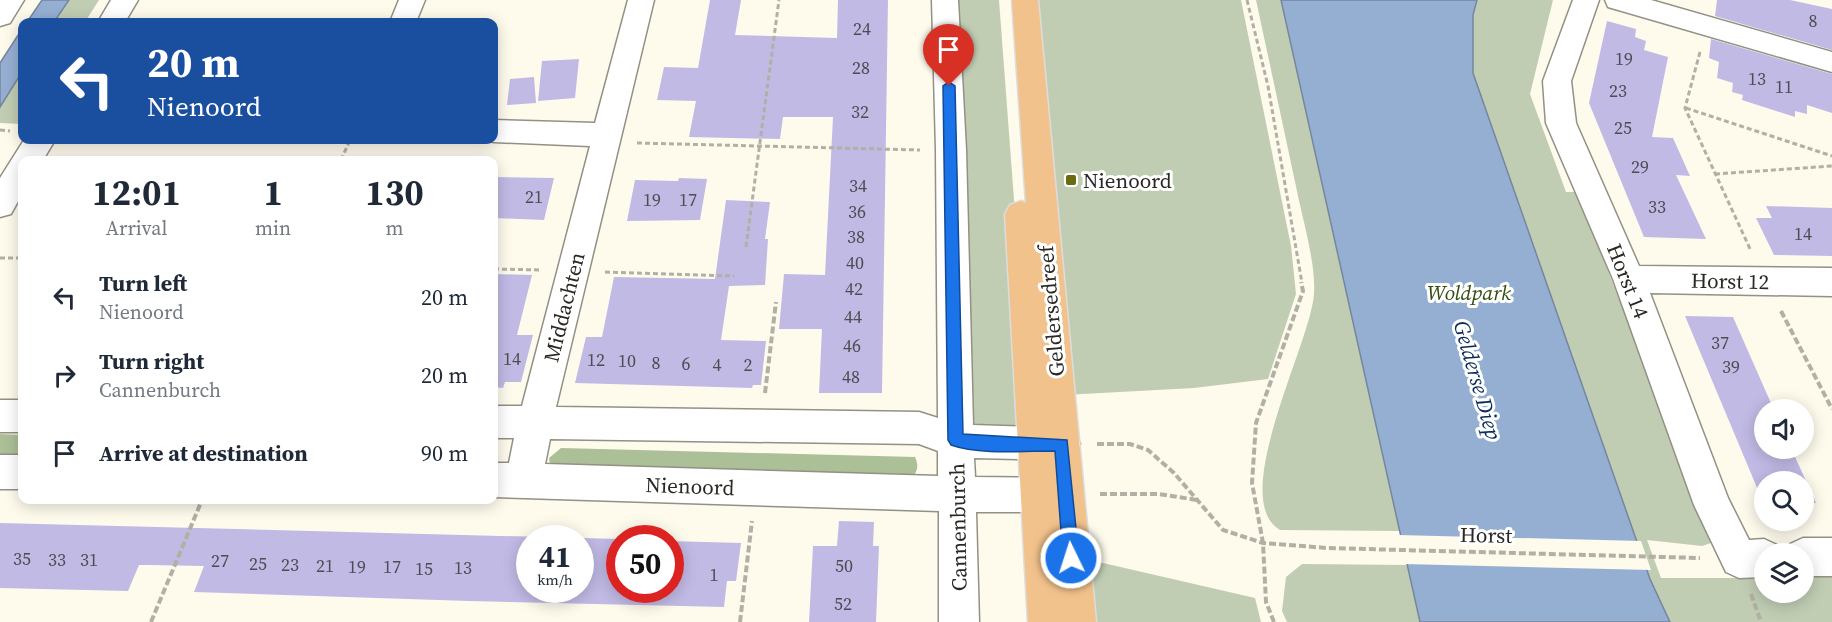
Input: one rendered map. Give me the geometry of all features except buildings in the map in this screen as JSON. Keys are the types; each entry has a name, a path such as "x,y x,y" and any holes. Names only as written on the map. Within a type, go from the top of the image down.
{"main road":[{"name":"Geldersedreef","path":"1006,0 1053,495 1076,622"},
{"name":"Geldersedreef","path":"1026,0 1049,444"},
{"name":"Geldersedreef","path":"1048,622 1053,495"}],"street":[{"path":"0,16 11,0"},
{"path":"113,18 124,0"},
{"path":"405,18 412,0"},
{"name":"Middachten","path":"509,480 535,422 641,0"},
{"name":"Cannenburch","path":"945,0 959,494 959,622"},
{"name":"Horst 14","path":"1586,0 1557,81 1561,123 1629,279 1712,505 1737,558"},
{"path":"1618,0 1832,62"},
{"path":"498,131 606,138"},
{"path":"0,205 18,175"},
{"name":"Horst 12","path":"1629,279 1832,282"},
{"path":"0,416 18,416"},
{"path":"498,422 919,428 956,440 1049,444"},
{"path":"0,472 18,472"},
{"name":"Nienoord","path":"509,480 1053,495"},
{"path":"1814,557 1832,557"}],"path":[{"path":"746,247 779,0"},
{"path":"1247,0 1268,86 1303,291 1256,423 1252,483 1263,543 1266,602 1274,622"},
{"path":"1707,26 1685,108 1765,281 1832,409"},
{"path":"1685,108 1832,156"},
{"path":"606,138 758,146 951,150"},
{"path":"1715,174 1832,166"},
{"path":"0,258 18,258"},
{"path":"498,269 734,276"},
{"path":"761,427 776,302"},
{"name":"Horst","path":"1049,444 1130,444 1148,450 1174,473 1223,530 1263,543 1327,548 1737,558"},
{"path":"740,622 757,488"},
{"path":"1053,495 1159,494 1198,501"},
{"path":"151,622 200,504"}],"green space":[{"path":"69,0 99,0 88,18 57,18"},
{"path":"958,0 999,0 1031,426 1015,431 972,425"},
{"path":"1032,0 1241,0 1291,246 1296,294 1268,379 1194,388 1064,395"},
{"name":"Woldpark","path":"1256,0 1281,0 1393,498 1286,0 1553,0 1530,94 1566,192 1577,192 1714,542 1702,546 1647,540 1661,578 1739,578 1754,576 1754,603 1814,603 1814,570 1832,571 1832,622 1287,622 1282,611 1286,577 1302,564 1407,565 1400,531 1280,530 1266,513 1263,487 1267,455 1276,419 1310,317 1314,294 1309,245"},
{"path":"18,78 18,124 0,123 0,107"},
{"path":"0,434 18,435 18,458 0,458"},
{"path":"561,448 915,457 917,466 911,479 550,464 549,458"},
{"path":"1077,557 1255,598 1261,622 1082,622"}],"water":[{"path":"42,0 69,0 57,18 30,18"},
{"name":"Gelderse Diep","path":"1281,0 1477,0 1473,15 1473,73 1650,579 1670,622 1420,622"},
{"path":"18,35 18,78 0,107 0,63"}],"pier":[{"path":"1398,535 1641,541 1651,570 1404,564"}],"place":[{"name":"Nienoord","path":"1071,180"}],"route":[{"path":"949,86 956,440 987,443 1062,444 1071,558"}]}
